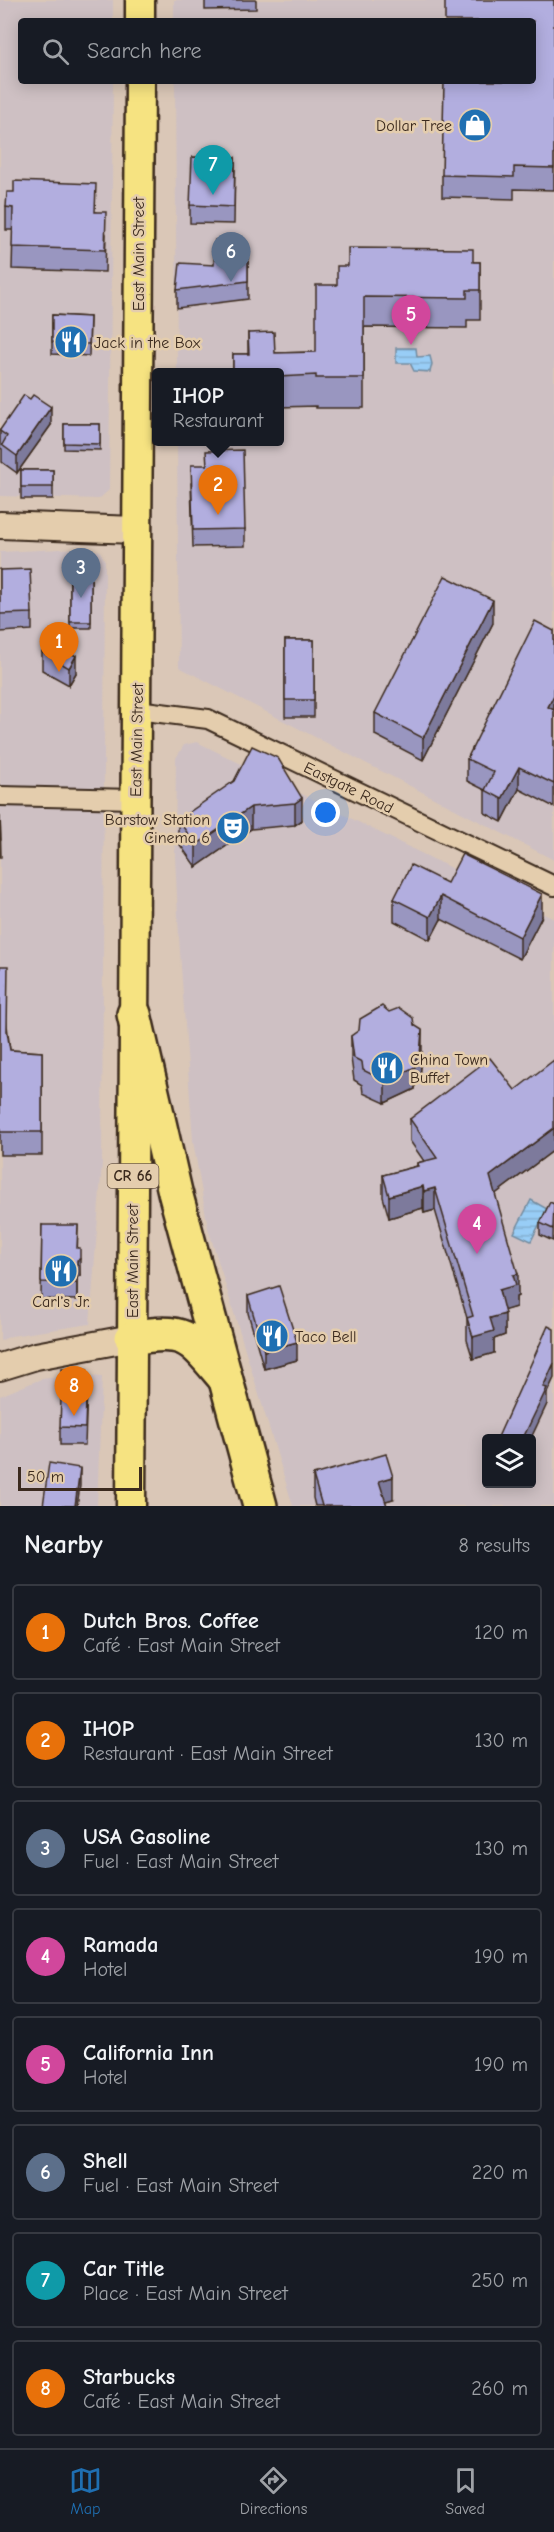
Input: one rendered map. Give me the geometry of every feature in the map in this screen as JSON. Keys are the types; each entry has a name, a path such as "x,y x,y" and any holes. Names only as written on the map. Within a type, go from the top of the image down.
{"highway":[{"path":"134,1014 176,1192 260,1506"},
{"path":"132,1338 158,1333 186,1338 197,1345 228,1382"}],"main road":[{"path":"140,0 140,18"},
{"name":"East Main Street","path":"131,1506 140,84"},
{"path":"0,525 136,530"},
{"path":"0,1367 36,1356 132,1338"}],"street":[{"name":"Eastgate Road","path":"137,710 208,719 554,886"},
{"path":"0,796 135,798"}],"shaded area":[{"path":"0,0 113,0 113,18 18,18 18,84 113,84 109,490 99,499 0,496"},
{"path":"174,0 554,0 554,860 179,667 177,446 284,446 284,368 177,368 175,84 536,84 536,18 174,18"},
{"path":"80,548 100,551 105,561 102,1163 90,1324 11,1336 0,1341 0,552"},
{"path":"197,742 554,919 554,1506 293,1506 208,1228 193,1141 175,856 176,758 184,745"},
{"path":"76,1375 102,1377 97,1506 0,1506 0,1396 41,1379"}],"water":[{"path":"396,348 416,348 417,357 430,356 432,364 430,372 414,371 410,363 396,363"},
{"path":"531,1200 547,1209 531,1241 514,1233"}],"building":[{"path":"445,0 554,0 554,168 514,167 514,177 442,175 444,84 536,84 536,18 445,18"},
{"path":"192,157 235,158 234,207 190,205"},
{"path":"14,181 96,184 95,212 106,212 105,250 12,247 13,208 6,207 7,192 14,192"},
{"path":"215,240 248,245 248,281 177,290 180,263 214,265"},
{"path":"348,248 473,249 473,262 480,262 480,290 467,290 467,298 364,297 364,378 316,378 316,375 284,377 284,368 233,368 233,354 249,354 248,333 274,332 275,353 316,352 316,285 337,285 337,266 348,266"},
{"path":"52,315 90,317 89,344 52,342"},
{"path":"24,395 30,399 33,395 51,407 17,456 2,445 7,436 0,430"},
{"path":"64,424 100,424 100,444 64,443"},
{"path":"243,450 245,529 193,530 191,465 207,465 206,451"},
{"path":"21,470 53,470 53,487 21,487"},
{"path":"70,562 91,562 91,622 70,622"},
{"path":"30,569 32,613 0,614 0,570"},
{"path":"445,576 493,600 423,738 375,713"},
{"path":"535,621 554,631 554,695 548,707 554,710 554,784 519,767 502,799 485,790 494,772 467,759"},
{"path":"49,640 76,656 69,668 42,652"},
{"path":"285,640 314,640 314,700 285,700"},
{"path":"252,746 278,758 302,798 295,803 251,807 196,845 178,820 234,781"},
{"path":"462,854 542,894 520,937 441,896 430,917 394,899 411,865 447,883"},
{"path":"0,966 8,966 7,1031 10,1050 42,1052 42,1132 0,1132"},
{"path":"382,1006 389,1012 399,1008 413,1018 414,1025 422,1030 420,1055 415,1060 415,1067 385,1081 363,1070 362,1062 354,1058 351,1036 359,1030 360,1019"},
{"path":"490,1058 515,1090 554,1060 554,1128 490,1176 518,1274 513,1275 516,1285 499,1290 505,1314 490,1318 494,1331 473,1337 467,1318 473,1316 435,1188 424,1191 423,1186 389,1196 383,1175 418,1166 417,1163 437,1158 410,1119"},
{"path":"550,1202 554,1204 553,1229 540,1223"},
{"name":"Carl's Jr.","path":"42,1225 78,1225 77,1248 80,1248 80,1259 77,1260 77,1283 41,1282"},
{"path":"279,1286 297,1342 264,1351 248,1296"},
{"path":"548,1326 554,1329 554,1363 543,1387 547,1388 525,1434 499,1434"},
{"path":"62,1369 87,1369 85,1428 60,1427"},
{"path":"386,1454 393,1477 379,1481 387,1506 322,1506 313,1475"},
{"path":"49,1463 80,1468 75,1506 43,1506"}],"place":[{"name":"Dollar Tree","path":"475,125"},
{"name":"Car Title","path":"213,195"},
{"name":"Shell","path":"231,282"},
{"name":"Jack in the Box","path":"71,342"},
{"name":"California Inn","path":"411,345"},
{"name":"IHOP","path":"218,515"},
{"name":"USA Gasoline","path":"81,598"},
{"name":"Dutch Bros. Coffee","path":"59,672"},
{"name":"Barstow Station Cinema 6","path":"233,828"},
{"name":"China Town Buffet","path":"387,1068"},
{"name":"Ramada","path":"477,1254"},
{"name":"Carl's Jr.","path":"61,1271"},
{"name":"Taco Bell","path":"272,1336"},
{"name":"Starbucks","path":"74,1416"}]}
